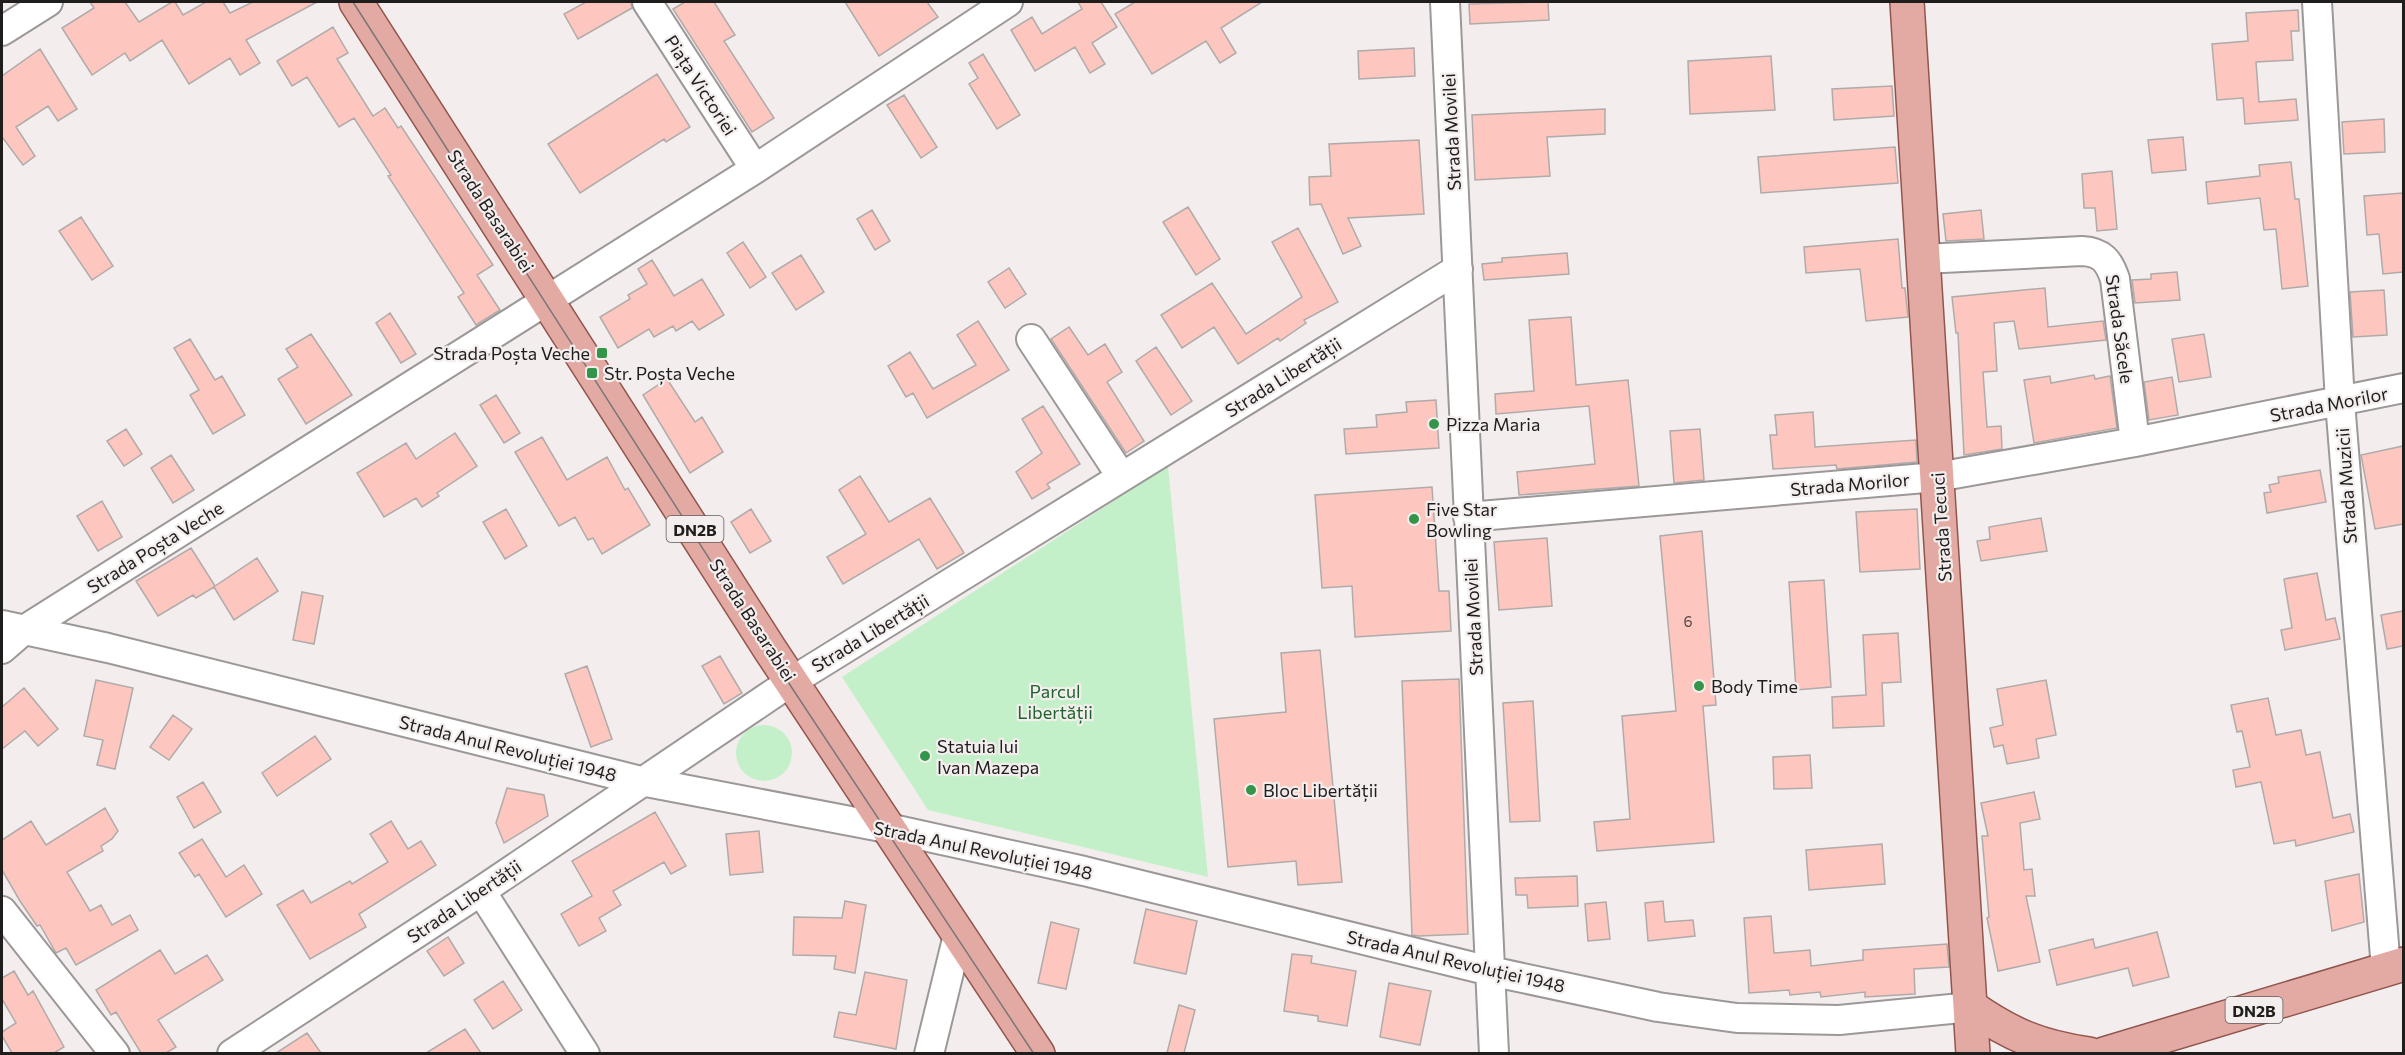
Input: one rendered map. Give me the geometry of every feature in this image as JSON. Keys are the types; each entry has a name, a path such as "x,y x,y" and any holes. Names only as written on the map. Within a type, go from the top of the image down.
{"main road":[{"name":"Strada Basarabiei","path":"356,2 791,681 892,829 1038,1053"},
{"name":"Strada Tecuci","path":"1907,2 1973,1053"},
{"name":"DN2B","path":"2104,1053 2395,967"},
{"path":"1971,1007 2012,1034 2032,1042 2056,1049 2089,1053"}],"street":[{"path":"13,17 48,2"},
{"name":"Piața Victoriei","path":"647,2 755,169"},
{"name":"Strada Poșta Veche","path":"2,649 13,627 549,300 755,169 1008,2"},
{"name":"Strada Movilei","path":"1445,2 1494,1053"},
{"name":"Strada Muzicii","path":"2317,2 2340,402 2395,967"},
{"name":"Strada Săcele","path":"1923,259 2082,251 2093,252 2104,257 2110,264 2115,279 2135,442"},
{"name":"Strada Libertății","path":"232,1053 481,891 640,781 791,681 1458,269"},
{"path":"1031,339 1121,476"},
{"name":"Strada Morilor","path":"1468,516 1937,477 2135,442 2403,388"},
{"name":"Strada Anul Revoluției 1948","path":"13,627 108,648 640,781 892,829 1083,871 1490,971 1658,1006 1737,1018 1839,1020 1971,1007"},
{"path":"481,891 585,1053"},
{"path":"2,911 115,1053"},
{"path":"929,1053 959,931"}],"green space":[{"name":"Parcul Libertății","path":"1168,466 1208,877 928,810 842,677"},
{"path":"764,725 775,727 784,733 790,742 792,753 790,764 784,773 775,779 764,781 753,779 744,773 738,764 736,753 738,742 744,733 753,727"}],"building":[{"path":"90,2 125,2 139,22 172,2 175,2 183,15 206,2 223,2 230,13 253,2 317,2 246,40 260,63 240,75 230,58 189,84 162,40 130,61 125,53 92,75 62,28 94,8"},
{"path":"586,2 631,2 632,8 578,39 564,14"},
{"path":"685,2 714,2 735,35 724,41 774,118 752,132 673,9"},
{"path":"845,2 927,2 938,17 879,56"},
{"path":"1078,2 1101,2 1117,27 1092,43 1105,64 1090,73 1075,47 1035,71 1011,30 1032,17 1042,34 1082,9"},
{"path":"1135,2 1262,2 1221,28 1236,53 1220,63 1206,41 1152,74 1115,14"},
{"path":"1548,2 1549,20 1470,24 1469,4"},
{"path":"2298,10 2299,31 2291,31 2293,60 2256,62 2259,102 2296,99 2298,120 2245,124 2243,98 2217,100 2212,44 2248,41 2246,13"},
{"path":"333,27 348,53 337,59 373,116 385,108 398,128 401,126 493,265 477,275 500,310 476,325 458,297 464,293 388,176 391,175 354,118 339,127 307,77 292,86 277,61"},
{"path":"1414,48 1415,76 1359,79 1358,51"},
{"path":"40,49 77,109 58,121 48,106 16,127 35,156 23,165 2,137 2,76"},
{"path":"983,54 1020,115 997,129 969,84 978,78 969,63"},
{"path":"1771,56 1775,110 1690,114 1688,61"},
{"path":"657,74 690,127 666,142 664,139 580,193 548,144"},
{"path":"1892,86 1894,116 1834,120 1832,89"},
{"path":"904,95 937,147 921,158 887,105"},
{"path":"1605,109 1605,134 1547,137 1550,176 1475,180 1472,115"},
{"path":"2384,119 2385,152 2344,154 2342,122"},
{"path":"2183,137 2186,170 2152,173 2148,140"},
{"path":"1419,140 1424,214 1348,218 1361,246 1343,254 1321,204 1310,205 1309,177 1331,176 1329,144"},
{"path":"1895,147 1898,183 1761,193 1758,157"},
{"path":"2291,162 2295,199 2299,199 2308,286 2282,289 2276,229 2264,230 2260,198 2208,204 2206,182 2260,176 2259,165"},
{"path":"2112,171 2117,229 2097,231 2095,208 2084,208 2082,174"},
{"path":"2403,193 2403,272 2383,274 2379,234 2367,235 2364,196"},
{"path":"1188,207 1220,259 1196,275 1163,222"},
{"path":"872,210 890,241 875,250 857,219"},
{"path":"1981,210 1984,239 1946,241 1943,214"},
{"path":"81,217 113,266 92,280 59,231"},
{"path":"1298,228 1338,302 1304,320 1306,323 1280,341 1278,338 1238,364 1214,327 1182,348 1161,315 1212,283 1246,334 1302,297 1272,242"},
{"path":"1898,239 1902,288 1905,288 1908,317 1866,321 1860,269 1806,273 1804,247"},
{"path":"743,242 766,277 750,288 727,253"},
{"path":"1567,253 1569,274 1484,280 1482,264 1502,262 1502,258"},
{"path":"801,255 824,292 796,310 772,273"},
{"path":"652,260 674,296 702,279 724,315 699,330 692,321 676,331 673,326 654,337 649,329 618,348 600,317 630,299 628,295 647,284 638,269"},
{"path":"1009,268 1026,294 1005,308 988,282"},
{"path":"2177,272 2180,300 2135,303 2132,280 2151,279 2151,274"},
{"path":"2045,288 2048,327 2103,321 2106,340 2019,349 2014,321 1994,323 1997,371 1983,372 1987,427 2001,426 2002,449 1964,455 1958,333 1956,333 1952,297"},
{"path":"2384,290 2387,335 2353,337 2350,292"},
{"path":"390,313 416,354 401,363 376,323"},
{"path":"1571,317 1576,385 1628,380 1639,486 1519,495 1517,472 1595,464 1589,406 1496,414 1495,394 1534,391 1529,320"},
{"path":"978,321 1009,370 927,418 913,393 906,397 888,366 910,352 933,389 976,365 957,335"},
{"path":"1069,327 1088,355 1105,344 1122,372 1107,382 1144,441 1126,453 1051,339"},
{"path":"311,334 352,395 306,424 278,379 298,367 286,349"},
{"path":"2204,334 2211,377 2179,382 2172,339"},
{"path":"190,339 215,380 222,376 245,415 213,434 190,395 199,390 174,348"},
{"path":"1156,347 1192,401 1171,415 1136,361"},
{"path":"2094,375 2095,379 2110,376 2117,428 2034,443 2024,380 2050,376 2051,383"},
{"path":"2172,377 2178,415 2149,420 2144,382"},
{"path":"667,379 695,422 702,417 723,452 690,473 643,395"},
{"path":"496,395 520,433 504,443 480,405"},
{"path":"1436,400 1439,448 1346,454 1344,429 1377,427 1376,415 1407,412 1406,402"},
{"path":"1043,406 1080,464 1047,484 1050,488 1032,499 1016,472 1042,453 1022,419"},
{"path":"1813,412 1815,447 1916,440 1917,462 1837,469 1836,465 1773,469 1770,435 1777,435 1775,415"},
{"path":"126,429 142,454 124,466 107,441"},
{"path":"1700,429 1704,480 1674,483 1670,431"},
{"path":"455,433 477,466 437,493 439,496 422,507 416,498 384,517 357,473 406,443 416,459"},
{"path":"542,437 567,480 607,457 625,490 628,488 650,525 602,554 593,538 588,540 575,517 559,526 515,452"},
{"path":"2403,446 2403,524 2375,529 2361,455"},
{"path":"171,455 194,490 173,503 151,468"},
{"path":"2320,470 2326,502 2267,513 2264,493 2271,492 2269,485 2279,483 2278,477"},
{"path":"860,476 889,522 930,498 964,553 937,569 919,539 843,584 827,557 866,534 839,490"},
{"path":"1432,487 1439,591 1449,591 1451,631 1355,637 1352,586 1322,588 1315,495"},
{"path":"102,501 122,537 98,551 77,516"},
{"path":"506,509 527,546 505,559 483,522"},
{"path":"751,509 771,541 750,553 731,522"},
{"path":"1917,509 1920,569 1860,572 1856,512"},
{"path":"2041,518 2047,551 1981,561 1977,541 1990,539 1989,527"},
{"path":"1702,531 1716,705 1703,706 1714,842 1597,851 1594,822 1630,819 1622,716 1676,711 1660,536"},
{"path":"1547,538 1552,606 1499,610 1494,542"},
{"path":"191,548 215,586 257,558 278,591 234,620 214,587 196,598 193,595 158,616 136,581"},
{"path":"2317,573 2326,620 2335,618 2340,639 2285,650 2281,630 2292,628 2284,579"},
{"path":"1824,580 1831,687 1796,690 1789,582"},
{"path":"302,592 323,596 314,644 293,640"},
{"path":"2403,611 2403,646 2387,649 2381,615"},
{"path":"1898,633 1901,682 1882,683 1884,726 1833,728 1832,697 1866,695 1863,635"},
{"path":"1320,650 1342,882 1298,885 1296,861 1228,867 1214,719 1286,712 1281,653"},
{"path":"720,656 742,693 724,704 702,666"},
{"path":"587,666 612,739 591,747 565,674"},
{"path":"1459,679 1468,934 1412,935 1402,681"},
{"path":"96,680 133,688 115,769 97,765 103,740 84,736"},
{"path":"2046,680 2056,735 2036,739 2039,758 2007,764 2003,745 1994,747 1990,728 2003,725 1997,689"},
{"path":"24,688 58,729 38,746 25,731 2,749 2,707"},
{"path":"2268,698 2276,735 2301,730 2306,755 2320,752 2333,818 2350,814 2354,832 2296,846 2295,840 2274,844 2261,782 2236,787 2233,770 2250,767 2242,731 2237,732 2231,705"},
{"path":"1533,701 1540,821 1510,822 1503,703"},
{"path":"173,715 192,729 169,760 150,747"},
{"path":"315,736 331,759 277,796 262,773"},
{"path":"1810,755 1812,788 1774,789 1773,757"},
{"path":"203,782 221,812 194,828 177,797"},
{"path":"507,788 544,795 548,816 504,843 496,823"},
{"path":"2034,792 2040,819 2020,823 2024,870 2032,869 2035,896 2026,896 2040,962 1998,971 1987,918 1989,917 1982,836 1988,836 1981,803"},
{"path":"105,808 118,831 112,839 101,846 103,851 67,872 90,911 101,905 112,925 130,915 138,930 76,965 66,948 56,953 40,925 37,926 20,901 2,870 2,840 31,821 46,845"},
{"path":"655,812 686,866 671,874 664,862 613,891 621,905 599,918 606,931 579,946 561,914 592,896 572,861"},
{"path":"391,821 408,849 421,841 436,865 359,914 366,927 310,959 277,905 303,890 311,903 350,881 352,884 388,862 370,834"},
{"path":"759,831 763,872 730,875 726,834"},
{"path":"202,839 226,877 244,865 262,894 226,917 199,874 195,877 179,853"},
{"path":"1882,844 1885,884 1809,890 1806,850"},
{"path":"2359,874 2364,922 2332,931 2325,881"},
{"path":"1577,876 1578,906 1528,908 1527,895 1516,895 1515,878"},
{"path":"845,901 866,905 855,973 834,969 836,956 793,955 794,917 842,918"},
{"path":"1663,901 1665,922 1693,920 1695,936 1648,941 1645,903"},
{"path":"1606,902 1610,939 1588,941 1585,904"},
{"path":"1146,909 1197,921 1186,974 1134,963"},
{"path":"1771,916 1774,953 1810,950 1811,966 1863,960 1863,950 1947,944 1949,967 1914,969 1915,994 1865,997 1865,992 1821,997 1820,992 1790,995 1789,990 1749,993 1744,918"},
{"path":"1051,922 1079,929 1066,989 1038,983"},
{"path":"2157,932 2169,977 2133,986 2128,968 2057,985 2049,950 2093,939 2095,948"},
{"path":"448,937 464,963 444,976 427,951"},
{"path":"160,950 175,974 207,955 223,980 158,1020 176,1047 166,1053 141,1053 116,1012 111,1015 96,990"},
{"path":"1292,954 1312,956 1311,963 1356,971 1347,1026 1318,1021 1318,1016 1284,1011"},
{"path":"14,971 28,995 33,991 64,1047 54,1053 12,1053 2,1036 2,1032 16,1023 2,999 2,978"},
{"path":"865,972 907,980 896,1049 834,1037 839,1012 856,1015"},
{"path":"503,981 522,1010 493,1029 474,1000"},
{"path":"1389,983 1431,991 1420,1045 1380,1037"},
{"path":"1179,1005 1195,1010 1184,1053 1167,1053"},
{"path":"465,1029 481,1053 426,1053"},
{"path":"307,1033 321,1053 276,1053"}],"tram line":[{"path":"353,2 792,688 1034,1054"}],"place":[{"name":"Strada Poșta Veche","path":"602,353"},
{"name":"Str. Poșta Veche","path":"592,373"},
{"name":"Pizza Maria","path":"1434,424"},
{"name":"Five Star Bowling","path":"1414,519"},
{"name":"Body Time","path":"1699,686"},
{"name":"Statuia lui Ivan Mazepa","path":"925,756"},
{"name":"Bloc Libertății","path":"1251,790"}]}
